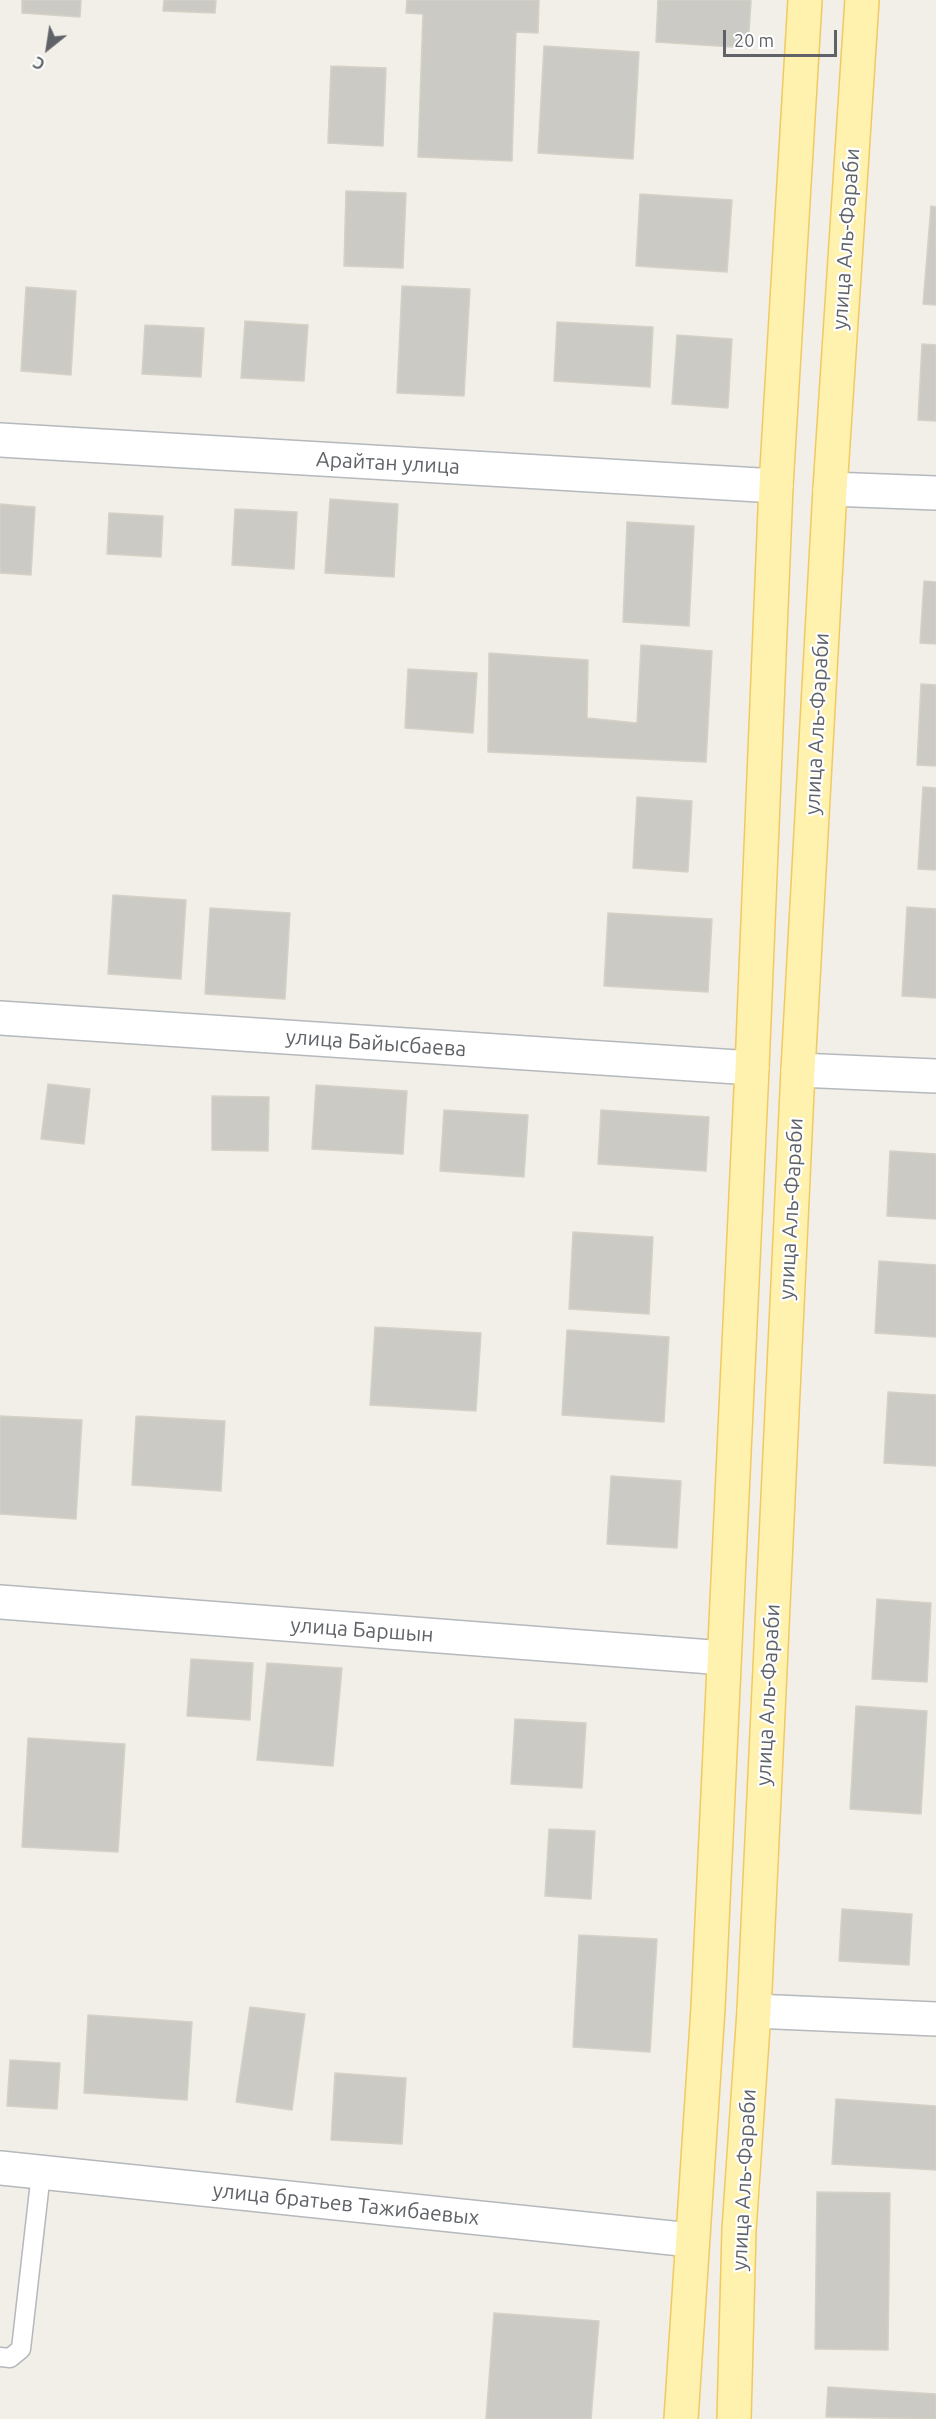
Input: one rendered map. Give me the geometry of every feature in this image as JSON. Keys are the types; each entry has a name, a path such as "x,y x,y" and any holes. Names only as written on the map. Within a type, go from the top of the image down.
{"main road":[{"path":"681,2419 708,2008 752,1068 776,486 805,0"},
{"name":"улица Аль-Фараби","path":"734,2419 740,2230 754,2011 798,1070 830,489 862,0"}],"street":[{"name":"Арайтан улица","path":"0,440 776,486"},
{"path":"830,489 936,493"},
{"name":"улица Байысбаева","path":"0,1018 752,1068"},
{"path":"798,1070 936,1076"},
{"name":"улица Баршын","path":"0,1602 724,1658"},
{"path":"754,2011 936,2019"},
{"name":"улица братьев Тажибаевых","path":"0,2168 691,2240"}],"lane":[{"path":"0,2357 10,2358 21,2349 41,2173"}],"building":[{"path":"22,0 81,0 80,17 22,13"},
{"path":"164,0 216,0 215,13 163,11"},
{"path":"407,0 539,0 538,33 516,32 512,161 418,157 423,14 406,13"},
{"path":"658,0 751,0 748,48 656,42"},
{"path":"544,46 639,52 633,159 538,153"},
{"path":"331,66 386,68 383,146 328,143"},
{"path":"346,191 406,193 403,268 344,266"},
{"path":"640,194 732,200 727,272 636,266"},
{"path":"931,206 936,207 936,305 923,304"},
{"path":"402,286 470,289 464,396 397,393"},
{"path":"26,287 76,291 71,375 21,371"},
{"path":"245,321 308,325 304,381 241,378"},
{"path":"557,322 653,327 650,387 554,381"},
{"path":"145,325 204,328 201,377 142,374"},
{"path":"677,335 732,339 728,408 672,404"},
{"path":"922,344 936,345 936,421 918,420"},
{"path":"330,499 398,504 394,577 325,573"},
{"path":"0,504 35,507 31,575 0,573"},
{"path":"235,509 297,512 294,569 232,565"},
{"path":"109,513 163,516 161,557 107,554"},
{"path":"627,522 694,526 689,626 623,622"},
{"path":"924,581 936,582 936,644 920,643"},
{"path":"641,645 712,651 706,762 488,752 489,653 588,660 587,718 637,723"},
{"path":"408,669 477,673 473,733 405,728"},
{"path":"921,684 936,685 936,766 917,765"},
{"path":"923,787 936,788 936,870 918,869"},
{"path":"637,797 692,801 688,872 633,868"},
{"path":"113,895 186,900 181,979 108,974"},
{"path":"907,907 936,909 936,998 902,996"},
{"path":"210,908 290,913 285,999 205,994"},
{"path":"608,913 712,919 708,992 604,986"},
{"path":"48,1084 90,1089 84,1144 41,1139"},
{"path":"316,1085 407,1091 403,1154 312,1149"},
{"path":"212,1096 269,1097 268,1151 212,1150"},
{"path":"444,1110 528,1115 524,1177 440,1171"},
{"path":"601,1110 709,1117 706,1171 598,1164"},
{"path":"890,1151 936,1154 936,1219 887,1216"},
{"path":"573,1232 653,1237 649,1314 569,1309"},
{"path":"879,1261 936,1265 936,1337 875,1333"},
{"path":"375,1327 481,1333 476,1411 370,1405"},
{"path":"567,1330 669,1337 664,1422 562,1415"},
{"path":"888,1392 936,1395 936,1466 884,1463"},
{"path":"0,1416 82,1420 76,1519 0,1514"},
{"path":"136,1416 225,1421 221,1491 132,1485"},
{"path":"611,1476 681,1481 677,1548 607,1544"},
{"path":"877,1599 931,1603 927,1682 872,1679"},
{"path":"191,1659 253,1663 250,1720 187,1716"},
{"path":"267,1663 342,1668 333,1766 257,1760"},
{"path":"856,1706 927,1711 921,1814 850,1809"},
{"path":"515,1719 586,1723 582,1788 511,1784"},
{"path":"28,1738 125,1744 118,1852 22,1847"},
{"path":"549,1829 595,1831 591,1899 545,1896"},
{"path":"842,1909 912,1914 909,1965 839,1961"},
{"path":"579,1935 657,1939 650,2052 573,2047"},
{"path":"250,2007 305,2014 292,2110 236,2102"},
{"path":"88,2015 192,2022 187,2100 84,2093"},
{"path":"10,2060 60,2063 57,2109 7,2106"},
{"path":"335,2073 406,2078 402,2144 331,2140"},
{"path":"836,2099 936,2106 936,2170 832,2164"},
{"path":"817,2192 890,2193 888,2350 815,2349"},
{"path":"494,2313 599,2321 591,2419 486,2419"},
{"path":"828,2387 936,2394 936,2419 826,2417"}]}
